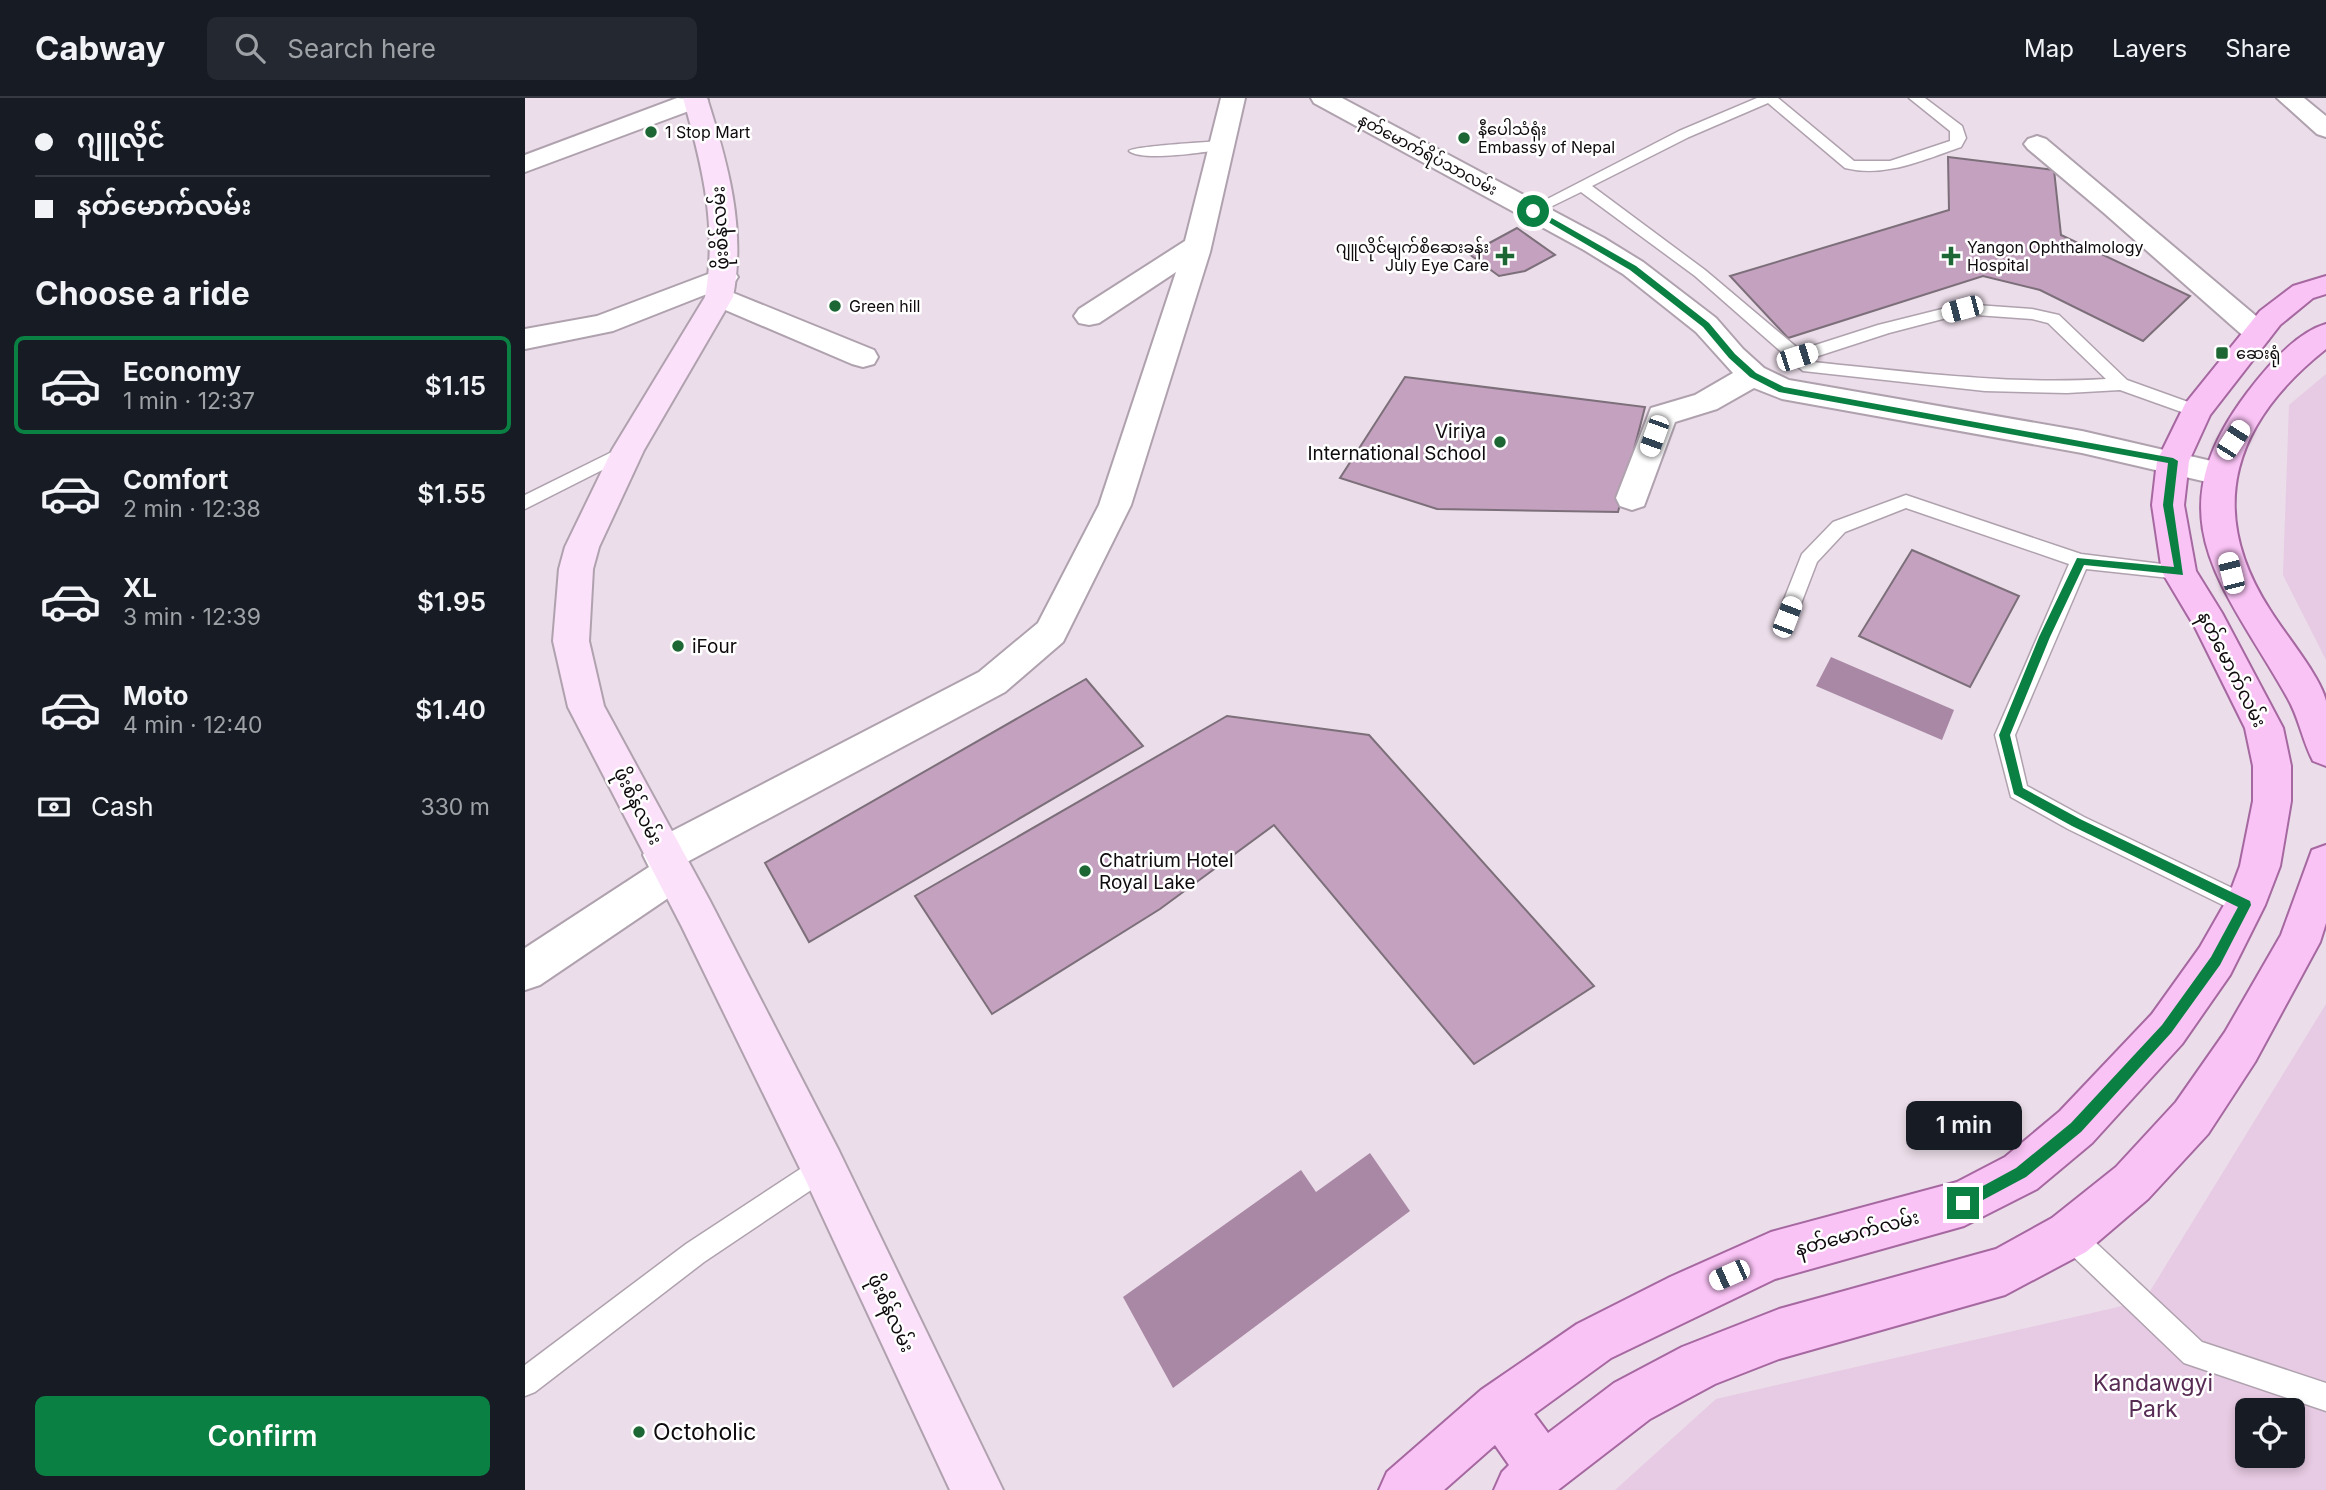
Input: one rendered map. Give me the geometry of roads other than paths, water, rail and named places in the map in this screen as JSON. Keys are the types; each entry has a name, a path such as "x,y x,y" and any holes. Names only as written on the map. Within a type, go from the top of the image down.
{"main road":[{"name":"ဖိုးစိန်လမ်း","path":"695,99 718,177 724,239 721,287 628,450 582,547 576,569 571,641 586,707 667,864 696,914 823,1167 977,1490"},
{"name":"နတ်မောက်လမ်း","path":"1405,1490 1499,1408 1594,1341 1687,1294 1771,1256 1963,1203 2021,1173 2076,1127 2167,1029 2215,961 2245,905 2260,866 2272,801 2272,766 2263,728 2210,623 2179,572 2168,505 2173,461 2196,411 2258,333 2284,304 2303,292 2326,285"},
{"path":"2326,334 2295,357 2257,403 2233,440 2220,474 2219,517 2231,573 2306,695 2322,732 2326,750"},
{"path":"1499,1408 1531,1480 1632,1401 1700,1364 1779,1334 2005,1271 2069,1235 2132,1183 2192,1118 2240,1047 2299,942 2326,862"}],"street":[{"path":"628,98 655,113"},
{"path":"525,971 667,864 992,682 1051,632 1115,505 1197,245 1233,98"},
{"path":"2288,98 2326,129"},
{"path":"525,164 695,99"},
{"name":"နတ်မောက်ရိပ်သာလမ်း","path":"1334,101 1633,268 1706,325 1732,356 1753,375 1782,389 2173,461 2220,474"},
{"path":"2038,144 2258,333"},
{"path":"1089,316 1197,245"},
{"path":"525,339 603,324 721,287 863,357"},
{"path":"1632,498 1662,415 1706,402 1753,375"}],"lane":[{"path":"1533,211 1683,134 1769,98 1850,165 1865,169 1902,162 1956,144 1959,138 1957,129 1916,98"},
{"path":"1136,151 1156,152 1223,145"},
{"path":"1584,187 1700,273 1809,367 1985,385 2067,387 2121,384 2196,411"},
{"path":"1797,357 1884,329 1962,309 2032,314 2053,319 2121,384"},
{"path":"525,503 628,450"},
{"path":"1787,617 1809,559 1839,527 1906,500 2080,561 2179,572"},
{"path":"2080,561 2005,735 2018,791 2076,823 2245,905"},
{"path":"525,1382 695,1253 823,1167"},
{"path":"2069,1235 2194,1353 2326,1397"}],"place":[{"name":"1 Stop Mart","path":"651,132"},
{"name":"နီပေါသံရုံး Embassy of Nepal","path":"1464,138"},
{"name":"ဂျူလိုင်မျက်စိဆေးခန်း July Eye Care","path":"1505,256"},
{"name":"Yangon Ophthalmology Hospital","path":"1951,256"},
{"name":"Green hill","path":"835,306"},
{"name":"ဆေးရုံ","path":"2222,353"},
{"name":"Viriya International School","path":"1500,442"},
{"name":"iFour","path":"678,646"},
{"name":"Chatrium Hotel Royal Lake","path":"1085,871"},
{"name":"Octoholic","path":"639,1432"}],"park label":[{"name":"Kandawgyi Park","path":"2153,1396"}]}
